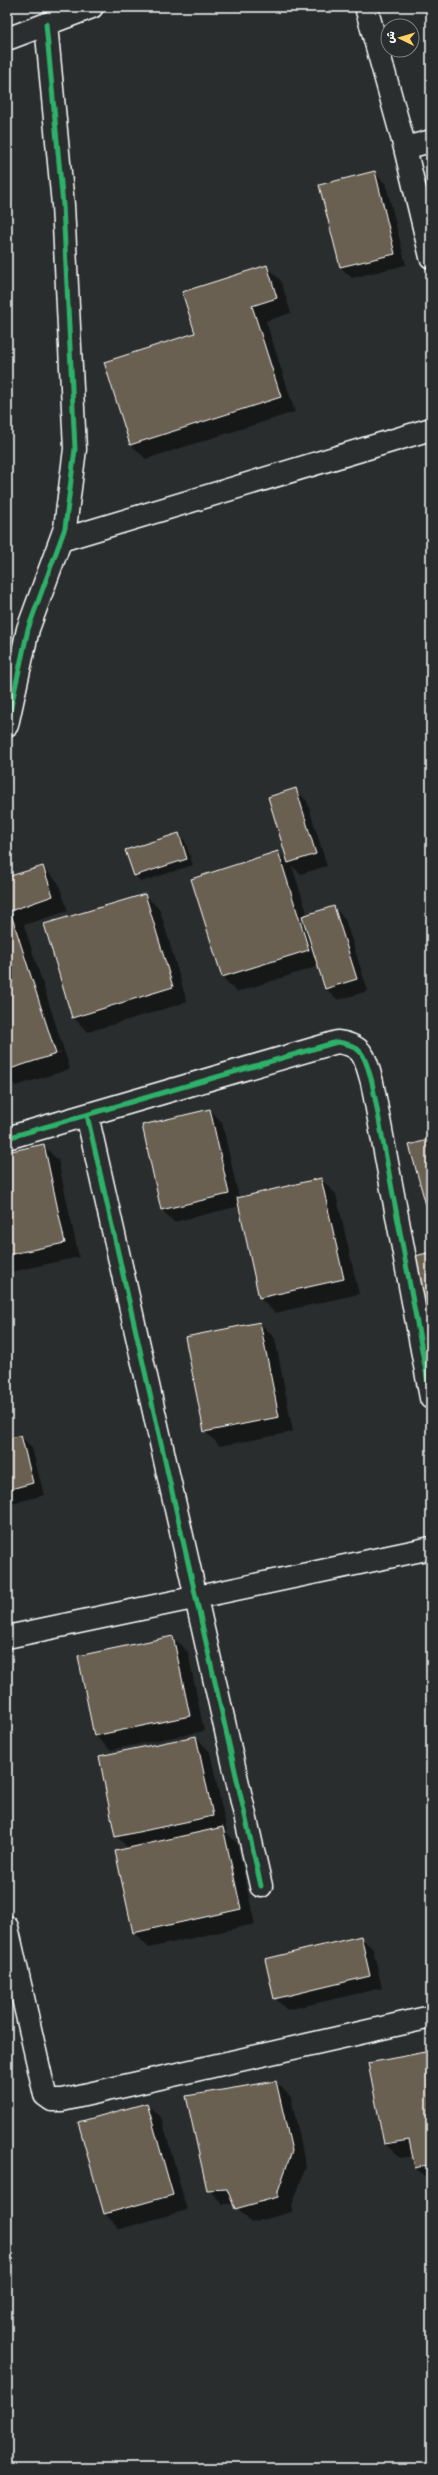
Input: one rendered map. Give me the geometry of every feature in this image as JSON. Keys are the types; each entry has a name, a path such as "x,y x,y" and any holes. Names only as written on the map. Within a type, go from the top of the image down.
{"street":[{"path":"7,39 92,7"},
{"path":"366,7 405,148 431,257"},
{"path":"7,725 28,629 65,528 75,449 63,205 46,24"},
{"path":"405,148 431,141"},
{"path":"61,540 431,429"},
{"path":"7,1138 337,1042 350,1043 359,1049 372,1082 431,1398"},
{"path":"87,1115 261,1886"},
{"path":"7,1637 431,1548"},
{"path":"7,1927 45,2095 52,2100 62,2100 431,2017"}],"building":[{"path":"375,171 395,254 340,267 319,185"},
{"path":"267,265 277,298 252,306 281,397 130,445 104,362 195,333 182,292"},
{"path":"296,788 316,854 288,863 268,797"},
{"path":"179,833 187,859 134,876 125,850"},
{"path":"278,851 309,950 222,977 191,879"},
{"path":"43,866 53,896 10,911 56,1054 7,1070 7,877"},
{"path":"145,894 173,987 72,1018 44,924"},
{"path":"334,906 357,979 325,989 302,916"},
{"path":"210,1109 229,1194 161,1210 142,1125"},
{"path":"431,1139 431,1203 426,1205 409,1145"},
{"path":"44,1144 65,1243 7,1255 7,1152"},
{"path":"321,1178 344,1279 259,1298 237,1198"},
{"path":"431,1252 431,1325 427,1326 411,1257"},
{"path":"260,1322 279,1417 204,1432 185,1337"},
{"path":"21,1435 33,1483 7,1490 7,1439"},
{"path":"173,1636 190,1716 94,1736 78,1656"},
{"path":"196,1736 213,1816 115,1837 99,1756"},
{"path":"223,1827 241,1909 133,1933 115,1851"},
{"path":"361,1936 370,1976 274,1999 265,1959"},
{"path":"431,2051 431,2164 415,2168 409,2140 384,2144 368,2063"},
{"path":"276,2081 292,2151 278,2191 278,2197 235,2209 227,2189 207,2190 186,2096"},
{"path":"147,2103 173,2195 104,2214 78,2122"}],"cycle path":[{"path":"7,725 28,629 65,528 75,449 63,205 46,24"},
{"path":"7,1138 337,1042 353,1046 362,1054 372,1082 431,1398"},
{"path":"87,1115 261,1886"}]}
